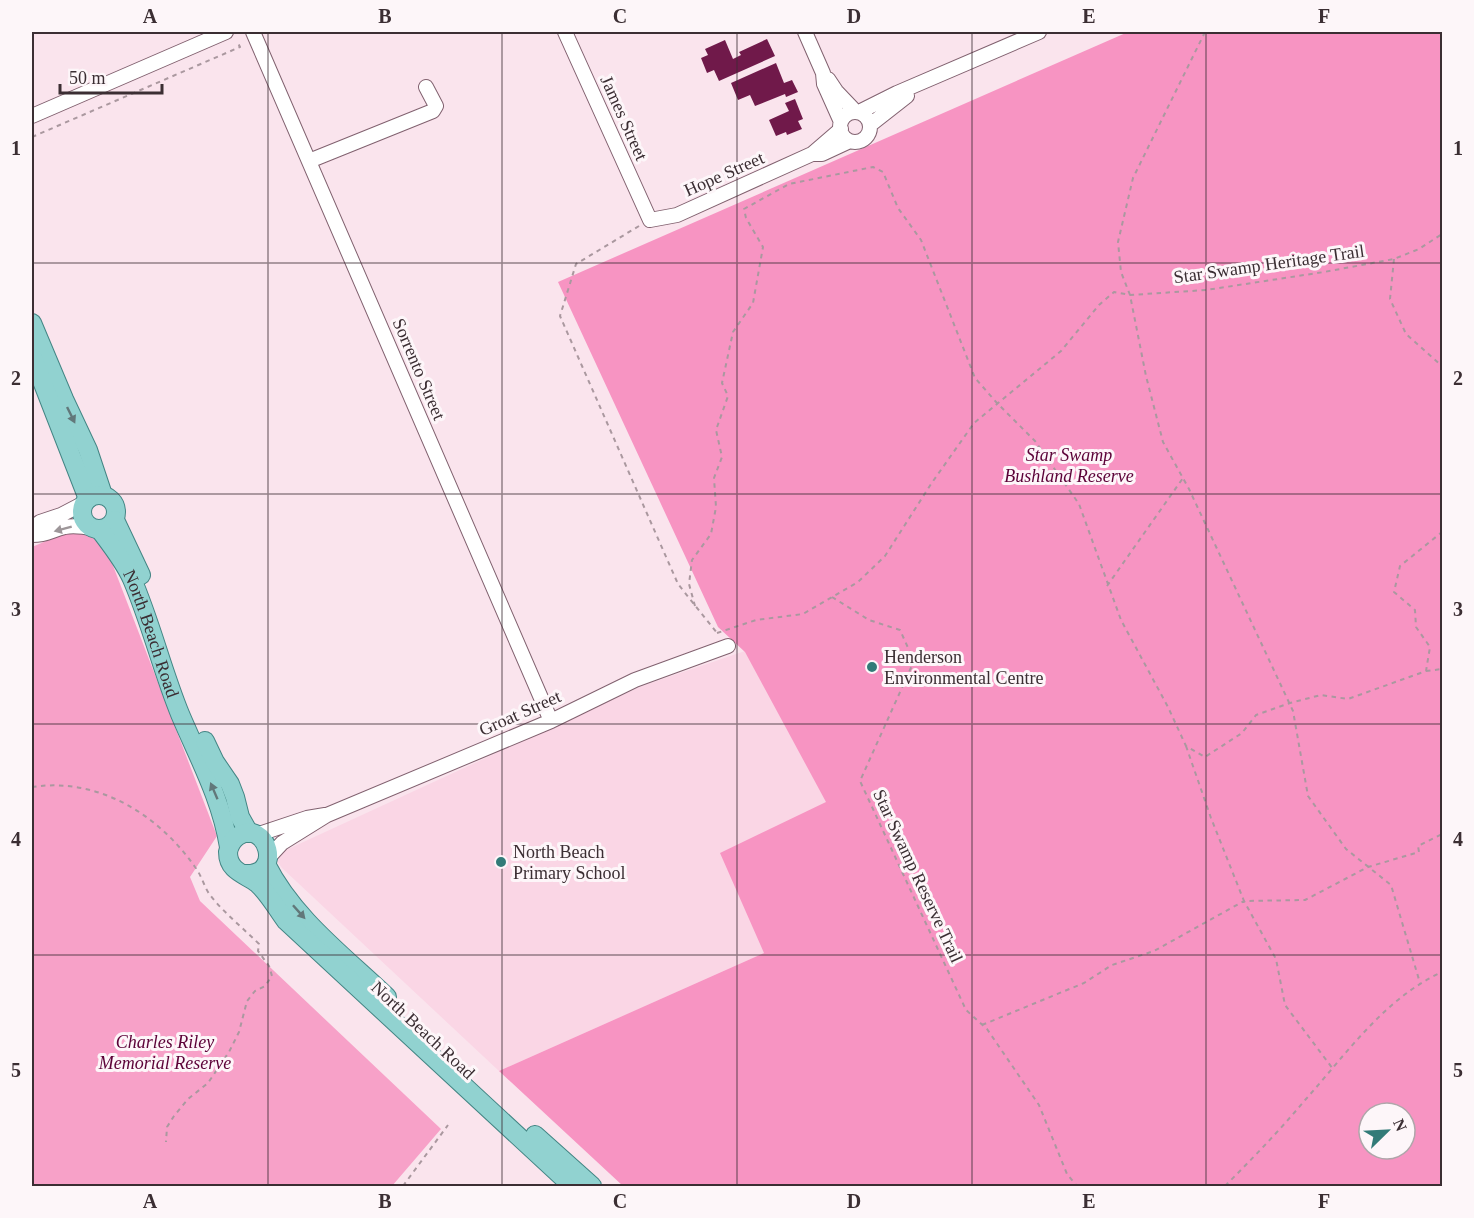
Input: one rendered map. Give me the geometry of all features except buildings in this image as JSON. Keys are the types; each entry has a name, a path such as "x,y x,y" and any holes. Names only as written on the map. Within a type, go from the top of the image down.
{"main road":[{"path":"32,323 88,450 98,483 92,499 82,508 83,519 90,527 103,526 117,510 115,505 108,497 92,499"},
{"path":"32,355 92,499"},
{"name":"North Beach Road","path":"103,526 138,565 170,661 214,762 230,784 240,817 253,834 266,844 268,860 284,895 300,915 592,1186"},
{"name":"North Beach Road","path":"103,526 132,578 179,712 219,804 224,819 230,863 238,872 264,890 286,921 572,1186"},
{"path":"229,847 237,837 253,834"},
{"path":"244,874 260,871 268,860"}],"street":[{"path":"32,116 226,32"},
{"name":"Sorrento Street","path":"253,32 551,721"},
{"name":"James Street","path":"565,32 650,220"},
{"path":"805,32 823,73 836,91 858,112 867,117 870,130 865,139 860,142 850,141 843,136 841,125 824,84 823,73"},
{"path":"841,125 849,113 858,112 911,89 1011,37 1039,32"},
{"path":"309,161 433,111 436,106 426,87"},
{"path":"870,125 907,96 911,89"},
{"name":"Hope Street","path":"650,220 677,215 812,154 841,125"},
{"name":"Hope Street","path":"812,154 822,154 850,141"},
{"path":"32,528 40,522 62,516 92,499"},
{"path":"32,535 46,535 71,527 103,526"},
{"name":"Groat Street","path":"268,860 282,843 327,815 551,721 635,680 728,646"},
{"name":"Groat Street","path":"253,834 307,818 327,815"}],"path":[{"path":"1205,32 1133,178 1118,242 1121,272 1130,295 1146,376 1163,442 1183,478 1290,703 1308,796 1346,849 1391,885 1420,982"},
{"path":"32,137 240,47 237,41"},
{"path":"695,606 689,584 692,560 711,534 716,507 714,478 722,458 716,430 728,396 722,383 733,332 753,303 763,247 746,218 744,210 789,184 873,167 884,172 898,208 921,240 975,378 1035,441 1079,504 1121,620 1186,746 1211,818 1244,901 1276,959 1286,1005 1333,1069"},
{"path":"650,220 576,264 560,316 678,584 728,646"},
{"name":"Star Swamp Heritage Trail","path":"717,633 756,620 803,614 858,582 885,556 931,483 974,423 1061,351 1099,305 1114,292 1130,295 1206,290 1324,272 1394,259 1419,249 1443,234"},
{"path":"1394,259 1390,299 1406,334 1443,366"},
{"path":"1107,586 1183,478"},
{"path":"1426,671 1430,647 1416,627 1415,610 1394,592 1400,566 1443,532"},
{"name":"Star Swamp Reserve Trail","path":"832,597 869,620 900,630 914,661 860,781 966,1010 982,1025 1039,1105 1067,1174 1077,1186"},
{"path":"1186,746 1205,757 1242,733 1256,716 1290,703 1321,695 1348,699 1426,671 1443,669"},
{"path":"32,787 68,786 107,795 130,805 160,826 196,868 210,895 259,944 258,951 269,966 272,976 265,986 255,991 247,1001 239,1032 229,1052 208,1083 188,1099 174,1116 167,1127 166,1142"},
{"path":"982,1025 1084,983 1112,965 1154,951 1244,901 1305,900 1368,867 1419,852 1418,846 1443,834"},
{"path":"1225,1186 1278,1132 1378,1017 1420,982 1443,972"},
{"path":"403,1186 448,1125"}],"shaded area":[{"name":"North Beach Primary School","path":"745,651 827,803 764,953 499,1071 282,868 273,856 642,686"}],"green space":[{"name":"Star Swamp Bushland Reserve","path":"1128,32 1442,32 1442,1186 623,1186 499,1071 764,953 720,853 826,802 745,652 718,627 558,282"},
{"name":"Charles Riley Memorial Reserve","path":"72,530 102,537 217,836 190,877 200,901 441,1129 392,1186 32,1186 32,547"}],"place":[{"name":"Henderson Environmental Centre","path":"872,667"},
{"name":"North Beach Primary School","path":"501,862"}]}
